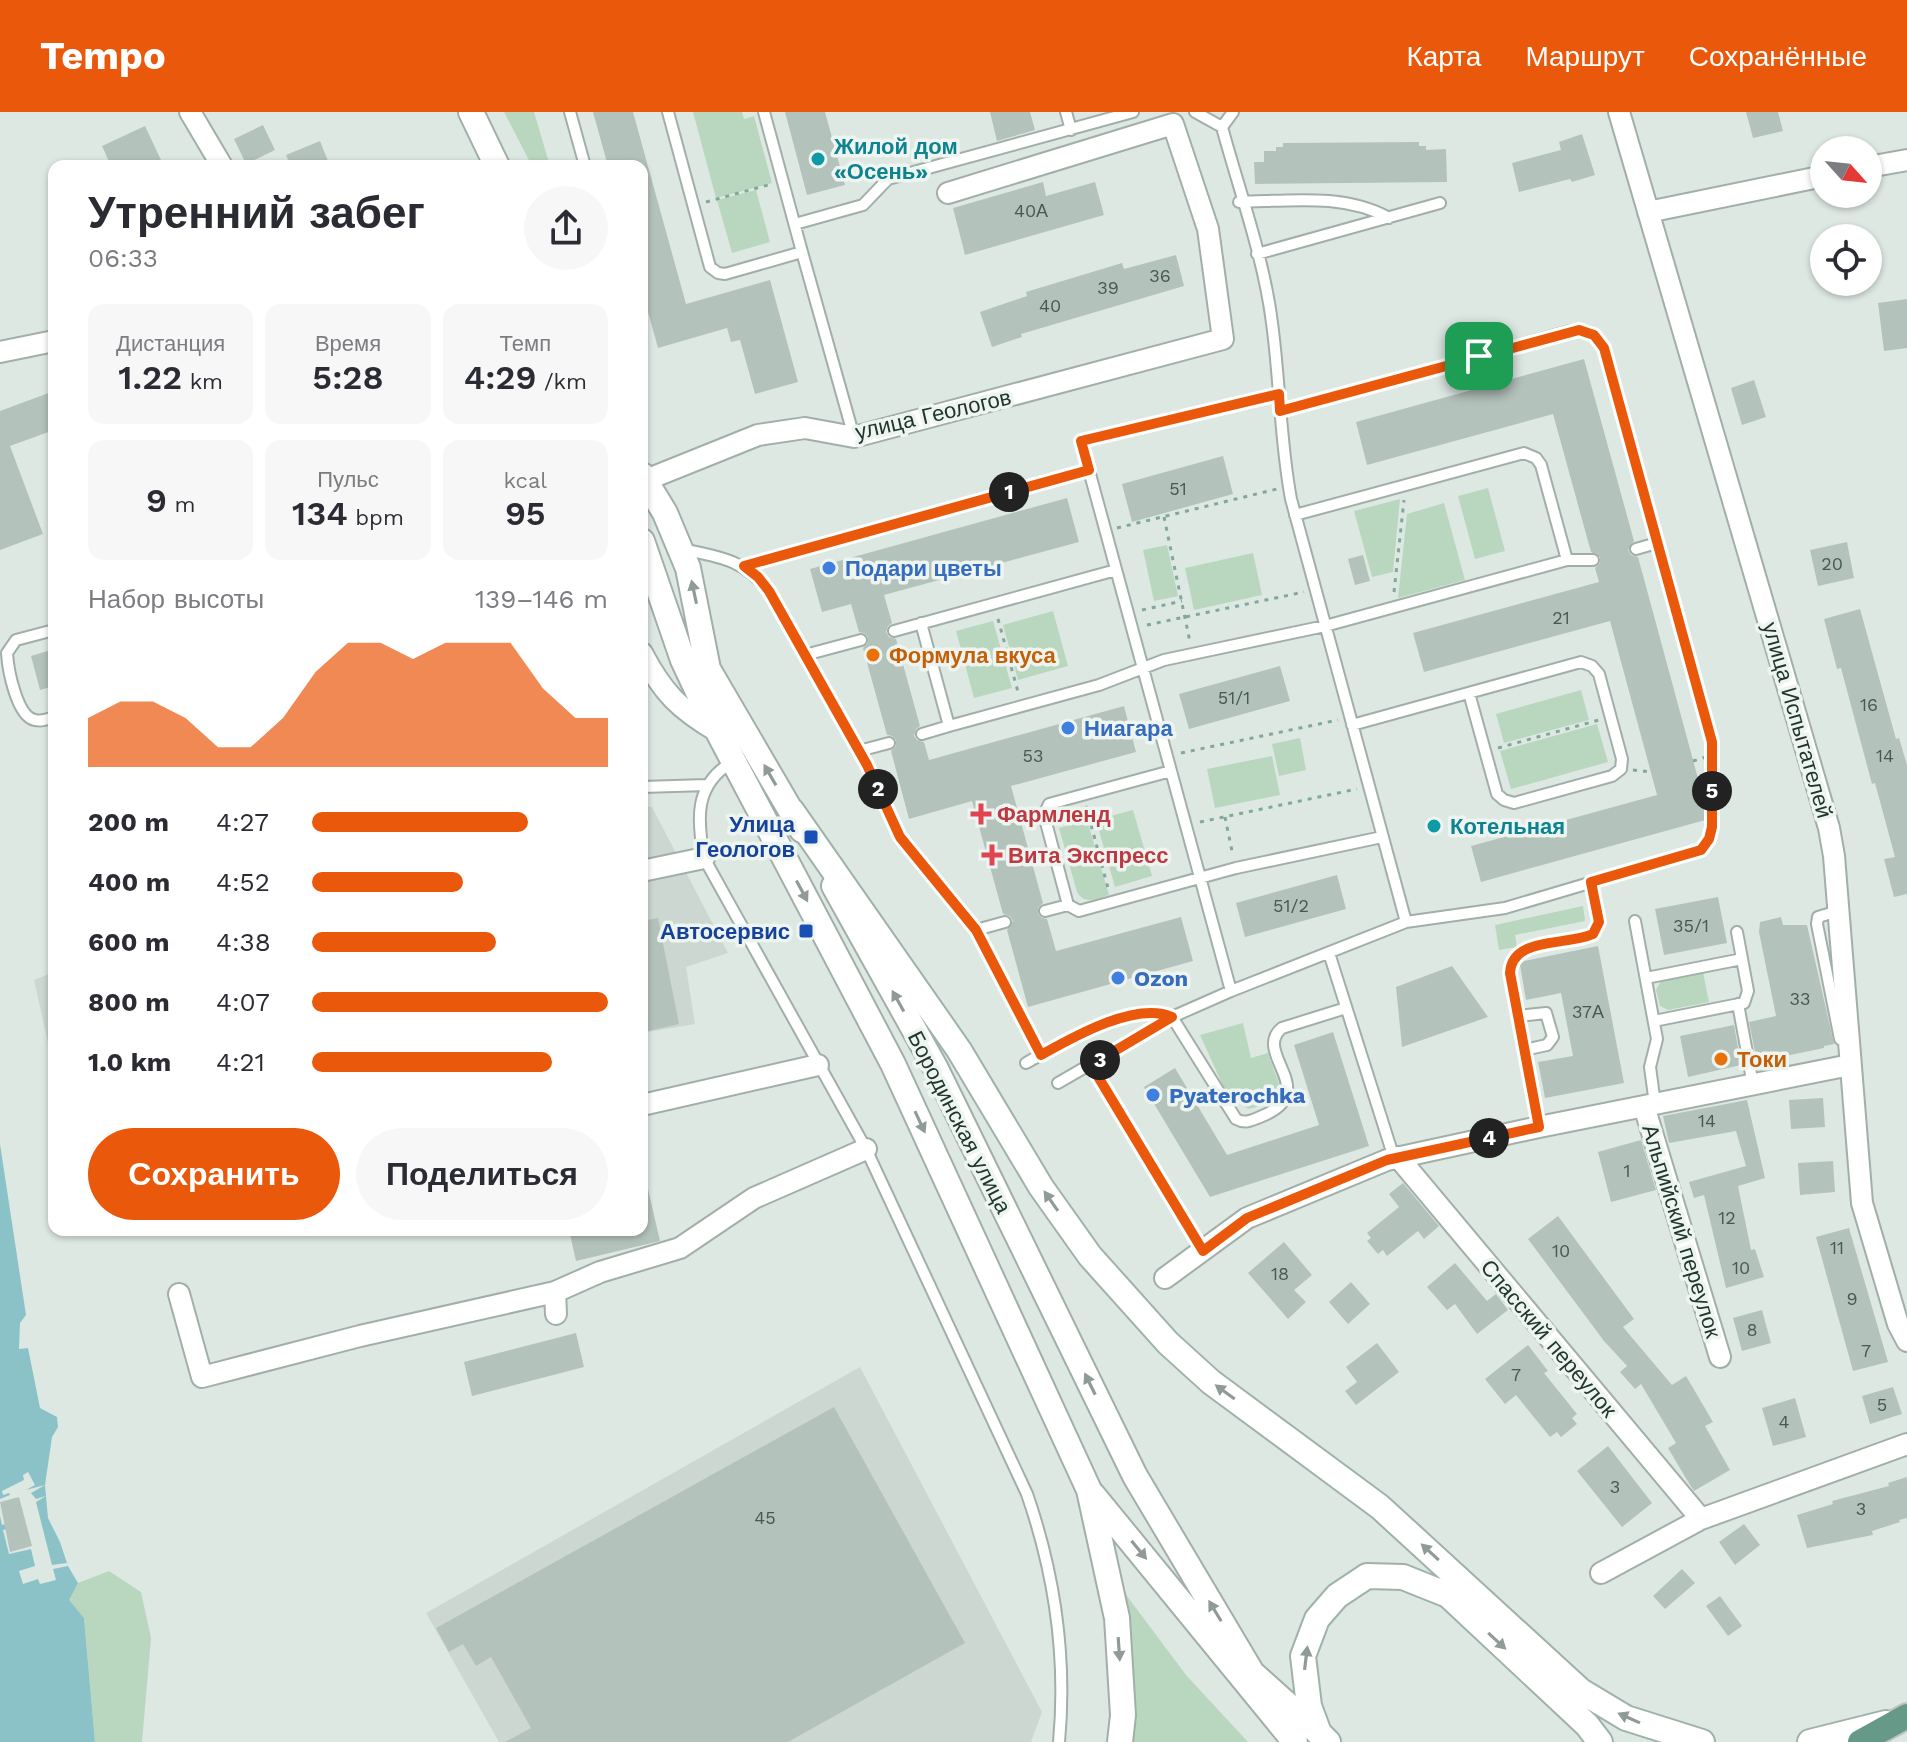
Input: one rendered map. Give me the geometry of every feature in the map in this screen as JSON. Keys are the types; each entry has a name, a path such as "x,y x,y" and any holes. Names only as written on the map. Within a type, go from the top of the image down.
{"main road":[{"path":"1860,1742 1904,1718"}],"street":[{"path":"190,112 218,160"},
{"path":"471,112 494,160"},
{"name":"улица Испытателей","path":"1619,112 1826,814 1832,843 1848,1066 1862,1203 1904,1329"},
{"name":"улица Геологов","path":"648,476 758,435 805,428 854,437 1223,339 1208,229 1173,124 948,193"},
{"path":"1882,164 1907,160"},
{"path":"1648,212 1810,179"},
{"path":"0,352 48,342"},
{"name":"Бородинская улица","path":"648,485 665,513 693,588 708,669 792,811 935,1067 1135,1476 1252,1673 1323,1738"},
{"path":"648,558 683,660 893,1064 1089,1490 1117,1618 1123,1715 1120,1742"},
{"path":"648,663 668,696 689,715 718,732"},
{"path":"792,811 959,1050 1057,1210 1090,1256 1168,1343 1211,1382 1380,1507 1581,1691 1626,1718 1702,1742"},
{"path":"648,870 704,858"},
{"path":"648,1104 818,1065"},
{"path":"1165,1278 1247,1218 1396,1158 1848,1066"},
{"name":"Альпийский переулок","path":"1650,1105 1720,1357"},
{"path":"179,1294 202,1377 360,1336 555,1292 600,1272 680,1248 754,1198 866,1149"},
{"name":"Спасский переулок","path":"1396,1158 1701,1519"},
{"path":"555,1292 556,1314"},
{"path":"1601,1573 1701,1519 1907,1444"},
{"path":"1089,1490 1295,1742"},
{"path":"1323,1738 1309,1706 1303,1656 1317,1619 1337,1596 1367,1576 1403,1577 1448,1595 1587,1725 1600,1742"},
{"path":"1810,1742 1904,1718"}],"lane":[{"path":"570,112 583,160"},
{"path":"668,112 710,267 725,274 802,252"},
{"path":"764,112 854,437"},
{"path":"1066,112 1071,130"},
{"path":"795,224 863,205 888,179 1133,112"},
{"path":"1195,112 1222,127 1257,254 1272,322 1280,411 1295,515 1406,922"},
{"path":"1222,127 1233,112"},
{"path":"1241,202 1342,201 1364,206 1389,218"},
{"path":"1257,254 1440,203"},
{"path":"1280,411 1570,331 1587,332 1600,340 1712,742"},
{"path":"1231,991 1081,441 1279,394"},
{"path":"1295,515 1517,454 1531,455 1541,465 1567,560"},
{"path":"744,566 1089,470"},
{"path":"1636,549 1657,543"},
{"path":"680,549 722,557 744,566 769,591 859,751 900,837 976,930 1041,1055"},
{"path":"922,734 1114,680 1164,660 1325,626 1567,560 1593,560"},
{"path":"894,631 1116,570"},
{"path":"921,623 949,726"},
{"path":"48,632 16,640 7,653 21,710 39,721 48,719"},
{"path":"805,655 861,640"},
{"path":"1351,721 1581,662 1592,666 1599,674 1622,759 1618,772 1509,802 1497,794 1469,693"},
{"path":"859,751 889,743"},
{"path":"734,761 722,768 707,785 699,819 704,858 866,1149 1013,1461 1042,1537 1059,1632 1062,1699 1059,1742"},
{"path":"1068,905 1044,812 1049,804 1171,771"},
{"path":"648,787 707,785"},
{"path":"1045,911 1068,905 1079,911 1236,868 1382,837"},
{"path":"1058,1083 1172,1017 1406,922 1491,911 1701,850"},
{"path":"1539,1127 1510,973 1513,958 1523,950 1593,934 1599,922 1591,882"},
{"path":"1635,921 1657,1044 1650,1067 1650,1105"},
{"path":"976,930 1005,922"},
{"path":"1654,1021 1744,1003 1748,994 1737,932"},
{"path":"1329,953 1396,1158"},
{"path":"1646,978 1742,959"},
{"path":"1738,1004 1753,1085"},
{"path":"1026,1063 1086,1031 1141,1014 1158,1012 1172,1017 1233,1115 1244,1122 1275,1111 1286,1100 1287,1086 1273,1042 1276,1033 1282,1028 1346,1008"},
{"path":"1518,1016 1544,1013 1549,1018 1553,1037 1550,1043 1524,1050"},
{"path":"1091,1065 1203,1251"}],"path":[{"path":"693,205 783,181"},
{"path":"1392,608 1405,484"},
{"path":"1105,531 1289,486"},
{"path":"1164,517 1193,654"},
{"path":"1132,628 1315,590"},
{"path":"1128,613 1182,601"},
{"path":"994,603 1022,706"},
{"path":"1485,751 1610,717"},
{"path":"1167,756 1351,721"},
{"path":"1693,761 1712,755 1712,827 1709,839 1701,850"},
{"path":"1186,825 1369,787"},
{"path":"1083,795 1112,902"},
{"path":"1225,817 1236,868"}],"shaded area":[{"path":"648,807 652,807 728,953 686,967 695,1024 648,1032"},
{"path":"48,974 48,1043 34,980"},
{"path":"860,1367 1042,1712 1031,1742 499,1742 426,1613"}],"green space":[{"path":"504,112 534,112 548,160 529,160"},
{"path":"693,112 742,112 744,119 754,116 772,183 716,198"},
{"path":"756,190 770,242 732,253 717,200"},
{"path":"1488,488 1505,551 1475,559 1458,496"},
{"path":"1400,499 1393,572 1372,577 1354,511"},
{"path":"1444,503 1465,580 1398,598 1407,514"},
{"path":"1167,545 1178,596 1154,601 1143,550"},
{"path":"1253,553 1262,595 1194,610 1185,568"},
{"path":"1053,611 1068,666 1018,680 1003,625"},
{"path":"993,621 1012,688 974,698 956,631"},
{"path":"1581,690 1589,720 1504,743 1496,714"},
{"path":"1597,724 1608,762 1511,789 1500,751"},
{"path":"1300,738 1306,770 1279,776 1272,744"},
{"path":"1272,756 1280,795 1215,808 1207,769"},
{"path":"1133,810 1152,876 1115,887 1096,820"},
{"path":"1087,820 1109,895 1091,900 1083,899 1077,892 1059,828"},
{"path":"1583,906 1585,921 1515,935 1517,947 1499,950 1495,925"},
{"path":"1703,972 1709,1002 1668,1010 1660,1006 1656,990 1661,981"},
{"path":"1243,1023 1251,1058 1268,1053 1281,1090 1274,1102 1249,1109 1229,1099 1200,1035"},
{"path":"109,1571 141,1592 151,1638 142,1742 95,1742 84,1618 68,1600 78,1583"},
{"path":"1124,1592 1186,1675 1248,1742 1131,1742 1136,1710"}],"water":[{"path":"0,1144 26,1315 20,1323 19,1349 28,1348 40,1408 57,1417 58,1427 52,1437 45,1485 48,1518 78,1583 69,1600 84,1618 95,1742 0,1742"}],"pier":[{"path":"28,1472 35,1485 26,1490 45,1485 31,1493 36,1499 46,1496 36,1502 52,1565 67,1563 68,1566 53,1569 56,1580 40,1584 38,1579 23,1584 19,1571 35,1566 31,1549 9,1554 3,1530 10,1528 9,1523 2,1525 0,1516 0,1499 10,1495 3,1495 2,1491 24,1480 23,1475"}],"building":[{"path":"593,112 633,112 646,160 606,160"},
{"name":"Жилой дом «Осень»","path":"785,112 825,112 845,185 807,195"},
{"path":"990,112 1030,112 1035,130 997,141"},
{"path":"1746,112 1778,112 1783,131 1753,138"},
{"path":"263,125 275,150 254,160 244,160 234,139"},
{"path":"145,126 161,160 108,160 102,146"},
{"path":"1582,134 1595,175 1519,192 1512,163 1561,150 1559,142"},
{"path":"320,141 328,160 288,160 286,155"},
{"path":"1419,142 1419,146 1426,146 1426,150 1446,149 1447,182 1255,184 1254,162 1264,162 1264,151 1276,151 1276,147 1283,147 1283,143"},
{"path":"648,166 686,304 770,280 798,382 755,394 740,340 731,342 727,328 658,348 648,312"},
{"path":"1043,182 1046,196 1095,182 1104,215 965,255 953,208"},
{"path":"1176,255 1184,286 1021,334 1022,337 992,347 980,312 1027,296 1026,292 1122,263 1124,269"},
{"path":"1907,299 1907,348 1884,351 1878,303"},
{"path":"1584,359 1634,541 1628,550 1638,557 1709,819 1481,882 1471,846 1657,795 1610,621 1424,672 1413,633 1599,582 1595,568 1600,563 1600,557 1591,552 1553,414 1367,465 1356,422"},
{"path":"1754,380 1766,417 1742,425 1731,388"},
{"path":"48,393 48,432 10,446 43,534 0,550 0,411"},
{"path":"1223,456 1233,494 1132,522 1122,484"},
{"path":"1067,498 1079,542 884,595 892,623 886,632 896,639 920,726 914,736 924,742 929,760 1124,706 1136,752 1011,786 1043,903 1038,908 1038,914 1047,919 1056,951 1181,917 1193,961 1028,1007 1007,930 1013,921 1003,914 972,801 909,819 891,751 896,746 896,740 887,735 863,648 868,643 868,637 859,632 851,604 822,612 810,569"},
{"path":"1847,542 1854,578 1818,586 1810,550"},
{"path":"1363,555 1370,581 1355,585 1348,559"},
{"path":"1860,609 1896,739 1899,738 1907,765 1907,894 1894,897 1884,859 1895,857 1824,619"},
{"path":"48,651 48,688 40,690 31,656"},
{"path":"1280,666 1290,701 1189,729 1179,694"},
{"path":"1337,875 1346,909 1245,937 1236,903"},
{"path":"1718,897 1727,943 1664,955 1655,909"},
{"path":"1781,917 1783,925 1807,925 1834,1044 1757,1062 1749,1022 1776,1016 1759,932 1760,922"},
{"path":"658,918 679,1024 648,1031 648,920"},
{"path":"1598,946 1624,1083 1545,1098 1538,1062 1573,1056 1561,993 1526,1000 1520,965 1524,961"},
{"path":"1452,966 1488,1017 1402,1047 1396,987"},
{"path":"1734,1025 1741,1065 1688,1077 1680,1036"},
{"path":"1333,1032 1369,1146 1210,1197 1144,1087 1175,1068 1227,1155 1319,1125 1294,1045"},
{"path":"1823,1098 1825,1127 1791,1129 1789,1100"},
{"path":"1747,1100 1765,1178 1738,1186 1751,1250 1755,1249 1764,1277 1726,1288 1704,1195 1694,1198 1689,1182 1746,1166 1736,1131 1669,1143 1663,1116"},
{"path":"1641,1140 1656,1190 1611,1202 1598,1152"},
{"path":"1833,1161 1835,1192 1800,1195 1798,1163"},
{"path":"1403,1183 1439,1226 1424,1239 1418,1231 1387,1256 1383,1250 1378,1254 1367,1241 1371,1238 1367,1233 1399,1207 1389,1194"},
{"path":"648,1189 660,1241 576,1261 570,1236 648,1236"},
{"path":"1558,1216 1634,1319 1623,1327 1672,1385 1686,1376 1713,1422 1705,1426 1730,1470 1694,1491 1668,1448 1676,1443 1641,1384 1635,1389 1620,1372 1627,1366 1604,1341 1528,1239"},
{"path":"1849,1228 1888,1362 1853,1371 1816,1237"},
{"path":"1284,1242 1312,1275 1294,1290 1306,1302 1288,1319 1248,1273"},
{"path":"1455,1263 1487,1301 1496,1294 1508,1310 1477,1334 1455,1304 1447,1310 1427,1287"},
{"path":"1351,1282 1370,1304 1348,1324 1329,1302"},
{"path":"1762,1310 1771,1343 1742,1351 1733,1318"},
{"path":"576,1333 584,1367 472,1396 464,1362"},
{"path":"1377,1343 1399,1372 1356,1405 1345,1391 1357,1382 1346,1367"},
{"path":"1528,1345 1548,1371 1544,1373 1577,1414 1572,1418 1577,1424 1561,1437 1557,1432 1550,1437 1516,1395 1505,1404 1485,1379"},
{"path":"1893,1387 1902,1414 1870,1424 1862,1396"},
{"path":"1795,1398 1806,1437 1773,1446 1762,1408"},
{"path":"834,1407 965,1643 788,1742 505,1742 531,1728 491,1657 476,1666 463,1644 449,1652 436,1628"},
{"path":"1608,1446 1652,1503 1622,1527 1577,1471"},
{"path":"1907,1477 1907,1518 1872,1531 1873,1535 1807,1548 1797,1515 1833,1504 1832,1501 1889,1486 1888,1483"},
{"path":"19,1497 32,1546 10,1552 0,1502"},
{"path":"1744,1524 1760,1545 1735,1565 1719,1542"},
{"path":"1682,1569 1695,1583 1665,1609 1653,1596"},
{"path":"1720,1596 1742,1626 1728,1636 1706,1606"}],"place":[{"name":"Жилой дом «Осень»","path":"818,159"},
{"name":"Подари цветы","path":"829,568"},
{"name":"Формула вкуса","path":"873,655"},
{"name":"Ниагара","path":"1068,728"},
{"name":"Фармленд","path":"981,814"},
{"name":"Котельная","path":"1434,826"},
{"name":"Улица Геологов","path":"811,837"},
{"name":"Вита Экспресс","path":"992,855"},
{"name":"Автосервис","path":"806,931"},
{"name":"Ozon","path":"1118,978"},
{"name":"Токи","path":"1721,1059"},
{"name":"Pyaterochka","path":"1153,1095"}],"route":[{"path":"1579,330 1594,335 1604,348 1712,742 1711,833 1701,850 1591,882 1599,922 1593,934 1523,950 1513,958 1510,973 1539,1127 1387,1160 1247,1218 1203,1251 1091,1065 1172,1017 1158,1012 1141,1014 1086,1031 1041,1055 976,930 900,837 867,765 769,591 744,566 1089,470 1081,441 1279,394 1280,411 1479,356 1579,330"}]}
